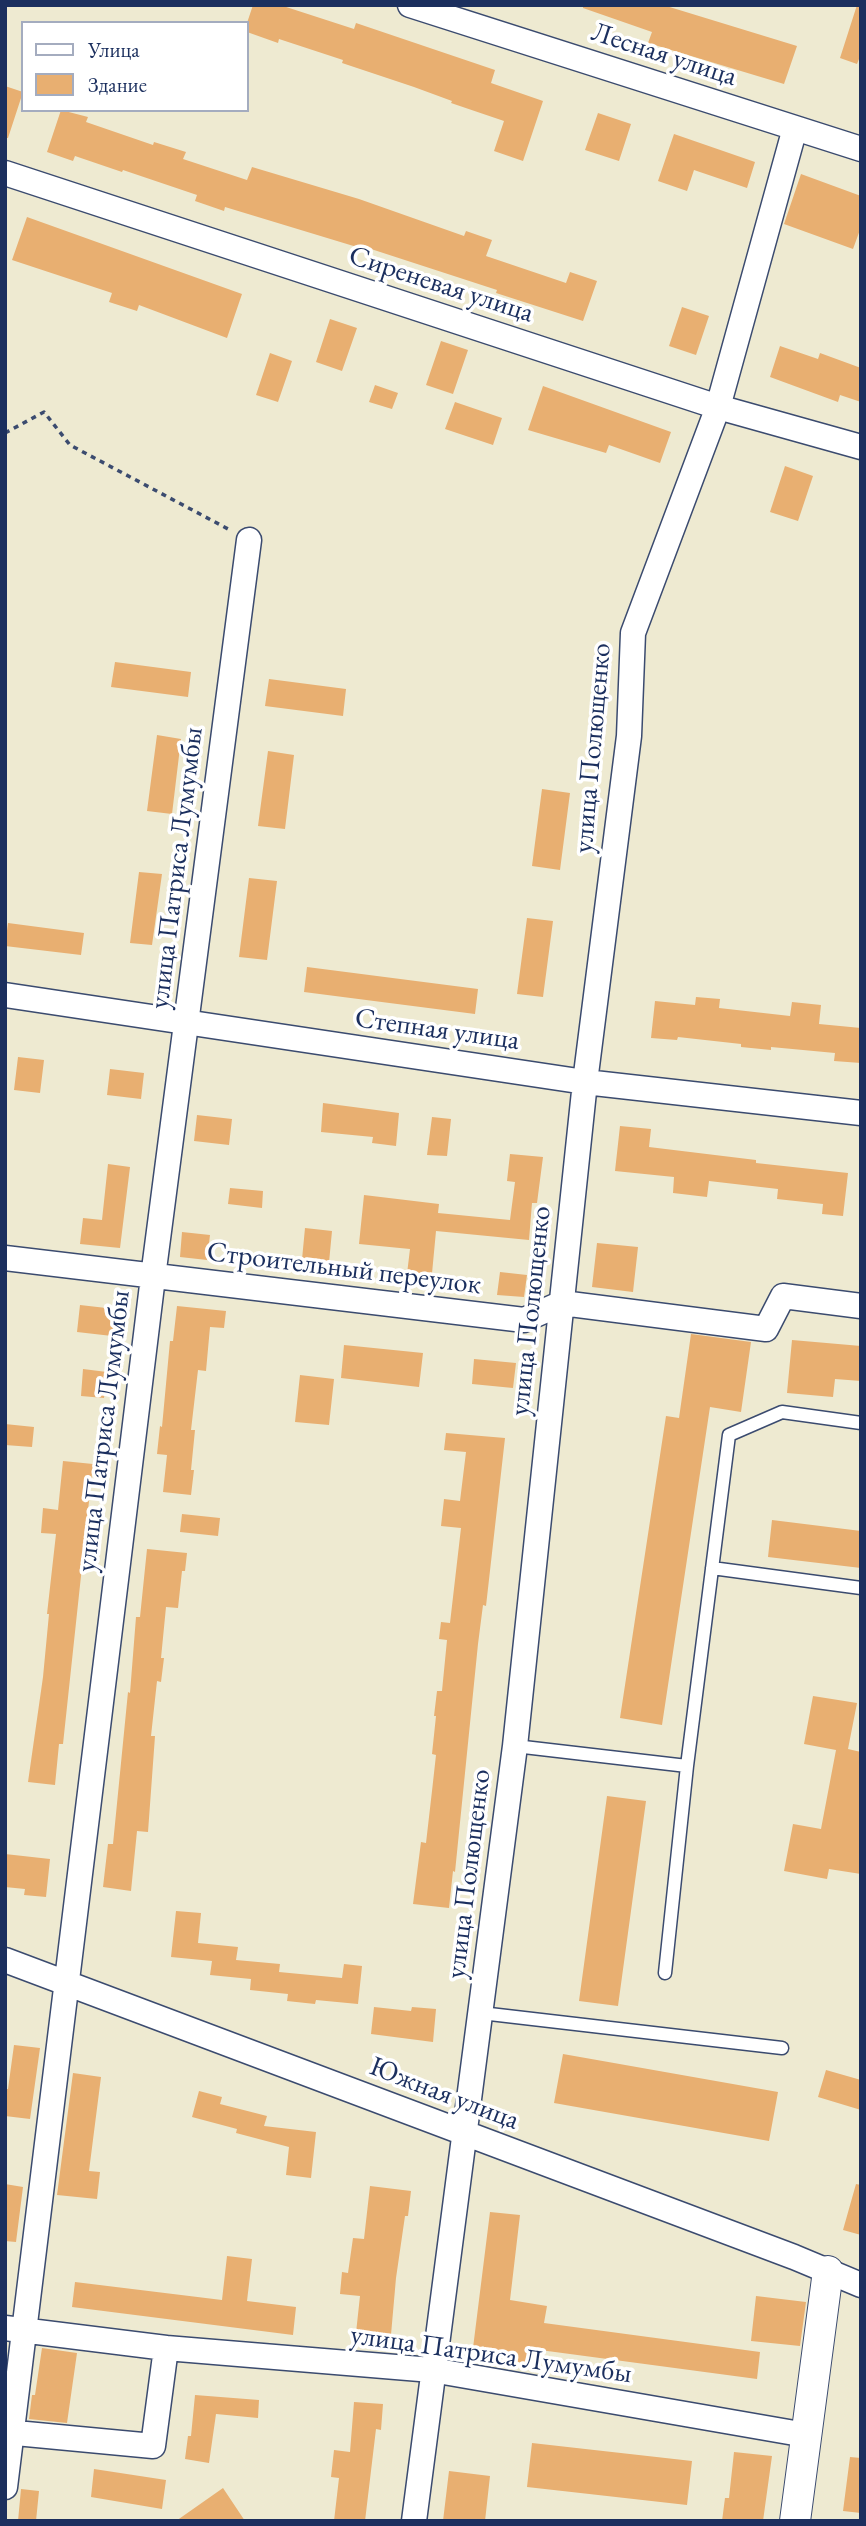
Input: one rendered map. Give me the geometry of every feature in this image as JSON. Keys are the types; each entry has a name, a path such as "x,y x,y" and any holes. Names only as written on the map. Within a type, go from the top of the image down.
{"street":[{"name":"Лесная улица","path":"410,5 861,149"},
{"name":"улица Полющенко","path":"414,2521 515,1746 585,1082 629,736 633,633 718,407 795,128"},
{"name":"Сиреневая улица","path":"5,173 718,407 861,447"},
{"name":"улица Патриса Лумумбы","path":"5,2487 15,2329 68,1984 153,1277 249,540"},
{"name":"Степная улица","path":"5,995 585,1082 861,1113"},
{"name":"Строительный переулок","path":"5,1258 524,1320 562,1303"},
{"path":"562,1303 766,1329 783,1296 861,1307"},
{"name":"Южная улица","path":"5,1960 861,2285"},
{"path":"795,2521 828,2271"},
{"name":"улица Патриса Лумумбы","path":"15,2329 166,2348 432,2370 806,2434"},
{"path":"9,2432 153,2446 166,2348"}],"lane":[{"path":"665,1973 687,1766 729,1435 782,1412 861,1423"},
{"path":"712,1568 861,1588"},
{"path":"515,1746 687,1766"},
{"path":"481,2012 782,2048"}],"path":[{"path":"5,433 44,412 70,445 249,540"}],"building":[{"path":"253,5 280,5 354,29 356,23 495,70 491,83 543,101 523,161 494,151 504,121 342,63 343,60 279,39 278,43 248,32 248,21"},
{"path":"583,5 663,5 797,46 784,84 648,43 652,32 583,8"},
{"path":"857,5 861,5 861,54 857,64 840,58"},
{"path":"5,86 21,91 21,98 8,138 5,138"},
{"path":"60,112 69,112 88,117 86,122 153,145 154,142 186,152 183,159 247,180 252,167 359,199 464,236 466,231 492,240 486,256 566,283 570,272 597,281 583,321 371,249 370,251 225,207 224,211 195,201 197,195 123,170 122,172 75,156 73,161 47,152"},
{"path":"598,113 631,124 619,161 585,150"},
{"path":"674,134 755,162 747,188 694,170 687,191 658,181"},
{"path":"801,174 861,196 861,227 853,249 784,224"},
{"path":"27,217 242,294 227,338 139,305 137,311 109,302 112,293 12,260"},
{"path":"682,307 709,316 696,355 669,346"},
{"path":"330,319 357,328 342,371 316,362"},
{"path":"441,341 468,350 453,394 426,385"},
{"path":"780,346 818,359 820,353 861,368 861,402 840,395 838,402 770,377"},
{"path":"270,353 292,361 278,402 256,395"},
{"path":"375,385 398,393 392,409 369,402"},
{"path":"543,386 671,432 660,463 609,445 606,453 528,430"},
{"path":"455,402 502,418 493,445 445,429"},
{"path":"785,466 813,476 798,521 770,512"},
{"path":"115,662 191,672 188,697 111,687"},
{"path":"269,679 346,689 343,716 265,706"},
{"path":"157,735 181,739 172,814 147,811"},
{"path":"268,751 294,755 285,829 258,826"},
{"path":"542,789 570,793 560,870 532,866"},
{"path":"139,872 162,874 152,945 130,943"},
{"path":"249,878 277,881 267,960 239,957"},
{"path":"527,918 553,921 543,997 517,994"},
{"path":"8,923 84,933 81,955 5,946"},
{"path":"307,967 478,989 475,1014 304,992"},
{"path":"696,997 720,999 719,1008 790,1016 792,1002 821,1005 819,1024 861,1028 861,1063 834,1061 835,1053 741,1047 741,1044 678,1037 677,1040 651,1038 655,1001 695,1005"},
{"path":"18,1057 44,1060 40,1093 14,1090"},
{"path":"110,1069 144,1073 141,1099 107,1095"},
{"path":"323,1103 399,1113 396,1146 372,1143 373,1137 321,1132"},
{"path":"197,1115 232,1119 229,1145 194,1141"},
{"path":"432,1117 451,1119 447,1156 427,1155"},
{"path":"620,1126 651,1129 649,1147 848,1173 843,1216 822,1214 823,1204 777,1199 778,1189 709,1181 707,1197 673,1193 674,1177 615,1171"},
{"path":"510,1154 543,1157 537,1203 532,1203 529,1240 436,1231 431,1284 406,1282 410,1249 359,1244 364,1195 439,1204 438,1213 510,1220 515,1182 507,1181"},
{"path":"108,1164 130,1167 120,1248 80,1244 83,1218 102,1220"},
{"path":"230,1188 263,1191 262,1208 228,1204"},
{"path":"305,1228 332,1231 328,1273 301,1270"},
{"path":"182,1232 210,1235 207,1260 180,1257"},
{"path":"597,1243 638,1247 633,1292 592,1287"},
{"path":"500,1272 527,1275 524,1297 497,1295"},
{"path":"80,1305 115,1309 112,1336 77,1332"},
{"path":"177,1306 226,1311 224,1328 210,1327 206,1371 198,1370 191,1430 195,1430 191,1495 163,1492 167,1455 157,1454 170,1341 173,1341"},
{"path":"691,1334 751,1342 741,1412 710,1407 662,1725 620,1718 666,1416 679,1418"},
{"path":"792,1340 861,1346 861,1381 835,1379 833,1397 787,1393"},
{"path":"344,1345 423,1353 419,1387 341,1378"},
{"path":"474,1359 516,1363 513,1388 472,1384"},
{"path":"83,1369 107,1372 104,1398 81,1396"},
{"path":"300,1375 334,1379 329,1425 295,1422"},
{"path":"5,1424 34,1427 32,1447 5,1445"},
{"path":"446,1433 505,1438 486,1606 483,1605 478,1644 449,1908 413,1904 421,1842 426,1843 436,1755 432,1754 434,1716 437,1691 442,1691 447,1640 439,1639 441,1622 450,1623 461,1528 441,1526 444,1499 460,1501 466,1452 444,1450"},
{"path":"63,1461 93,1464 63,1744 59,1744 55,1785 28,1782 43,1677 56,1534 41,1533 43,1508 58,1510"},
{"path":"182,1514 220,1518 218,1536 180,1532"},
{"path":"772,1520 861,1531 861,1568 768,1557"},
{"path":"147,1549 187,1553 178,1608 166,1607 161,1658 164,1658 161,1682 157,1681 151,1736 155,1736 148,1832 137,1831 131,1891 103,1887 108,1844 113,1844 136,1617 140,1617"},
{"path":"813,1696 857,1703 848,1749 861,1752 861,1874 829,1869 827,1879 784,1871 793,1824 821,1829 836,1750 804,1744"},
{"path":"607,1796 646,1801 618,2006 579,2001"},
{"path":"5,1854 50,1859 46,1897 24,1895 25,1889 5,1887"},
{"path":"176,1911 201,1913 198,1943 238,1947 236,1960 280,1964 279,1972 342,1978 344,1964 362,1966 358,2004 316,2000 315,2004 287,2001 288,1994 250,1990 251,1979 210,1975 212,1961 171,1957"},
{"path":"374,2007 411,2011 412,2007 436,2009 433,2042 371,2034"},
{"path":"14,2045 40,2048 30,2119 5,2116 5,2089 8,2089"},
{"path":"563,2054 778,2092 769,2141 554,2103"},
{"path":"826,2070 861,2080 861,2110 818,2097"},
{"path":"73,2073 101,2077 89,2171 100,2172 97,2199 57,2195"},
{"path":"199,2091 222,2097 220,2104 267,2116 264,2126 316,2132 311,2178 286,2175 289,2147 236,2133 237,2129 192,2117"},
{"path":"5,2184 23,2187 16,2242 5,2241"},
{"path":"856,2184 861,2185 861,2235 843,2230"},
{"path":"370,2186 411,2191 396,2278 390,2346 355,2342 360,2296 340,2294 342,2272 348,2273 353,2238 364,2239"},
{"path":"490,2212 520,2215 510,2300 547,2306 544,2323 760,2352 757,2379 540,2350 538,2365 511,2361 513,2353 473,2348"},
{"path":"227,2256 252,2259 247,2301 296,2307 293,2335 72,2307 75,2282 222,2300"},
{"path":"756,2296 806,2302 800,2346 751,2341"},
{"path":"42,2348 77,2353 67,2423 29,2419"},
{"path":"195,2395 259,2400 258,2418 216,2414 209,2463 185,2459 188,2436 191,2436"},
{"path":"354,2402 383,2404 381,2430 376,2429 365,2521 334,2521 339,2478 331,2477 334,2450 350,2452"},
{"path":"532,2443 692,2461 687,2505 527,2487"},
{"path":"734,2452 772,2456 763,2521 722,2521 725,2498 729,2498"},
{"path":"850,2457 861,2458 861,2513 843,2511"},
{"path":"94,2469 166,2480 162,2509 91,2497"},
{"path":"449,2471 490,2476 485,2521 443,2521"},
{"path":"223,2488 245,2521 176,2521"},
{"path":"21,2489 39,2491 36,2521 18,2521"}]}
